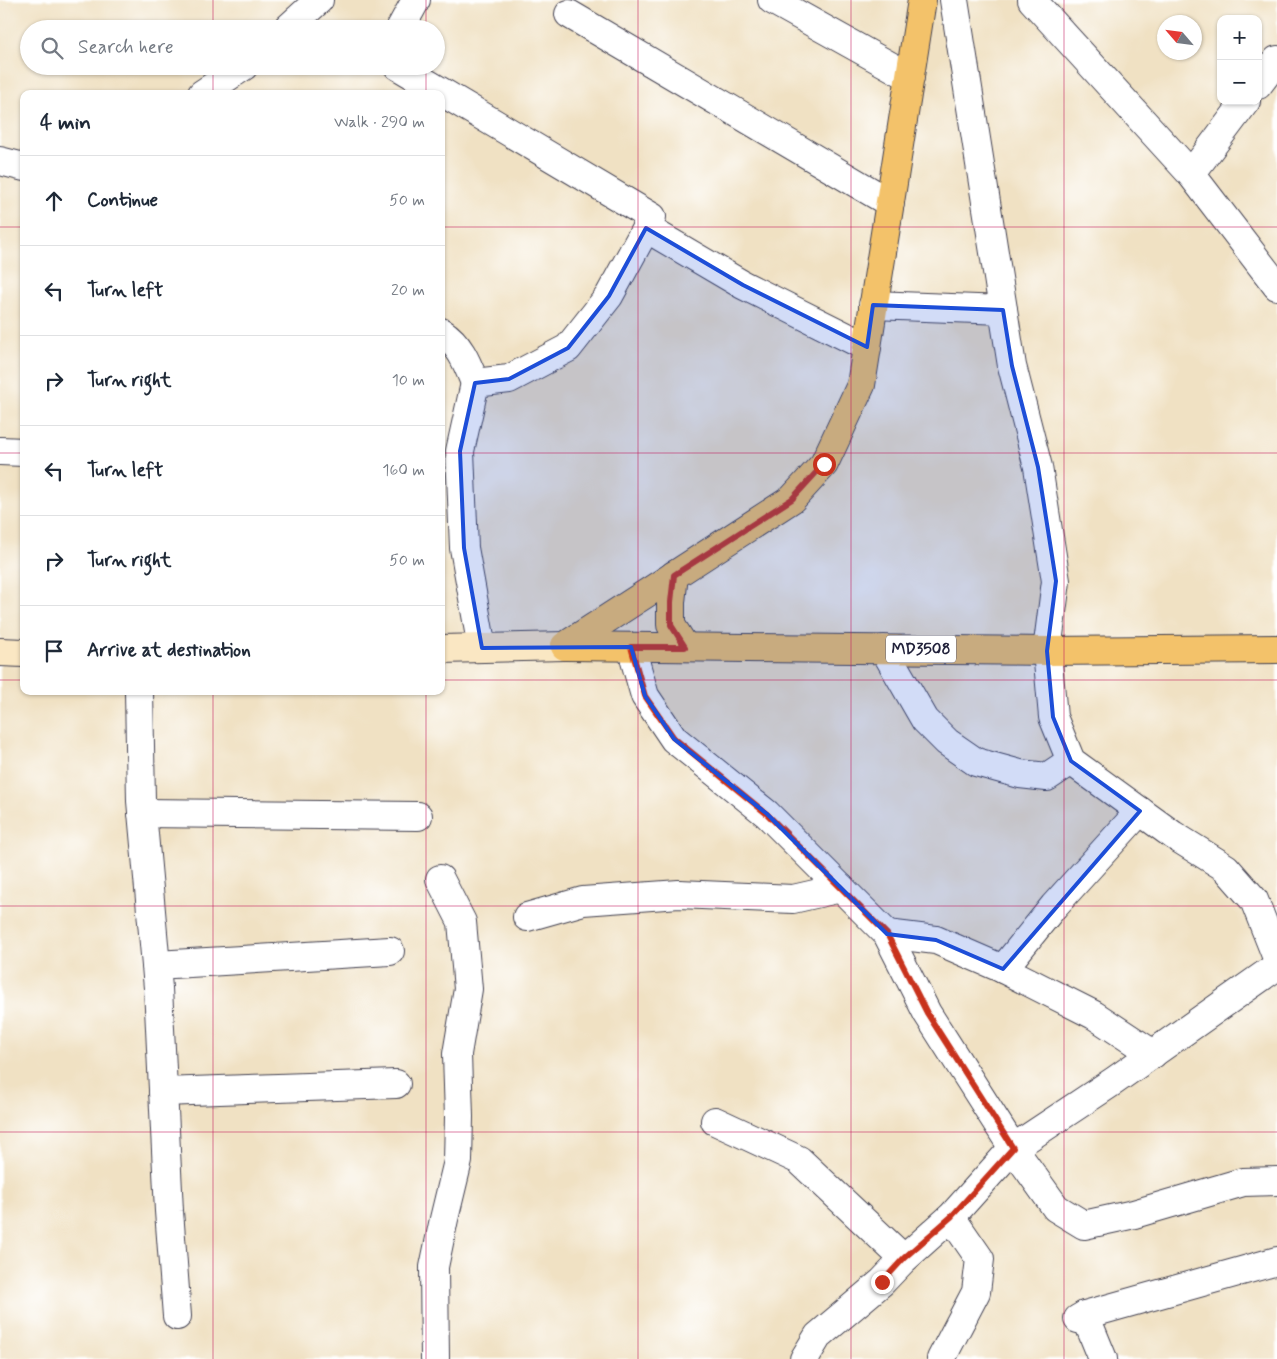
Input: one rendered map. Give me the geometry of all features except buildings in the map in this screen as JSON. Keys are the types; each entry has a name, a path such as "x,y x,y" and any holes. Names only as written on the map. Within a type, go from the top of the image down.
{"main road":[{"path":"565,646 792,499 824,464 861,385 922,0"},
{"path":"674,575 671,625 685,647"},
{"name":"MD3508","path":"445,648 565,646 1048,651 1277,649"},
{"path":"0,652 20,653"}],"street":[{"path":"297,20 319,0"},
{"path":"405,20 416,0"},
{"path":"772,0 910,77"},
{"path":"954,0 1012,366 1038,468 1056,581 1048,651 1053,717 1071,761 1173,835 1226,868 1254,900 1277,958"},
{"path":"1032,0 1191,174 1277,286"},
{"path":"569,14 890,204"},
{"path":"1262,80 1277,60"},
{"path":"208,90 230,75"},
{"path":"413,75 438,90"},
{"path":"445,94 652,217 609,296 568,348 509,378 475,384"},
{"path":"1191,174 1243,105"},
{"path":"0,162 20,166"},
{"path":"646,228 743,285 867,347"},
{"path":"873,306 1003,310"},
{"path":"445,334 449,336 465,357 475,384 460,451 464,548 482,648"},
{"path":"0,451 20,452"},
{"path":"631,647 645,696 674,738 767,814 887,934 927,1013 1013,1148 1056,1208 1084,1225 1134,1214 1243,1182 1277,1181"},
{"path":"884,649 925,720 947,742 976,762 1020,774 1047,777 1071,761"},
{"path":"139,695 142,813 156,965 177,1316"},
{"path":"1002,970 1054,906 1140,811"},
{"path":"142,813 418,816"},
{"path":"435,1359 434,1267 458,1161 459,1118 456,1054 468,989 462,922 440,879"},
{"path":"527,917 583,901 679,894 793,899 841,888"},
{"path":"887,934 936,940 1094,1015 1153,1054"},
{"path":"156,965 390,951"},
{"path":"804,1359 818,1336 882,1282 904,1258 951,1217 1013,1148 1153,1054 1277,966"},
{"path":"164,1092 396,1084"},
{"path":"715,1121 799,1160 904,1258"},
{"path":"941,1359 976,1292 980,1258 951,1217"},
{"path":"1103,1359 1081,1317 1277,1261"}],"highlighted area":[{"path":"646,228 743,285 867,347 873,305 1003,310 1012,366 1038,467 1056,581 1047,651 1053,717 1071,761 1140,811 1003,969 936,940 887,934 767,814 674,739 645,696 631,647 482,648 464,548 460,451 475,383 509,379 568,348 609,296"}],"route":[{"path":"824,464 792,499 674,575 671,625 685,647 631,647 645,696 674,738 767,814 887,934 927,1013 1013,1148 951,1217 904,1258 882,1282"}]}
